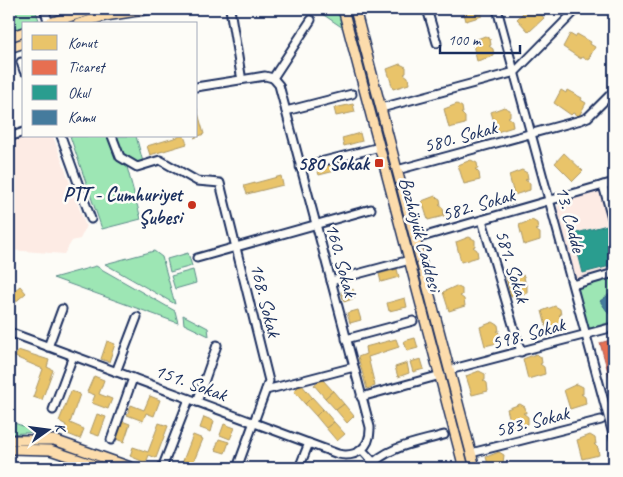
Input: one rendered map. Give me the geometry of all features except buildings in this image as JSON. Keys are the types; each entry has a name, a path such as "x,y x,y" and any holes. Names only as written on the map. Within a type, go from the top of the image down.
{"main road":[{"path":"51,22 95,9"},
{"path":"85,22 105,16 151,9"},
{"name":"Bozhöyük Caddesi","path":"343,9 464,468"},
{"name":"Bozhöyük Caddesi","path":"355,9 475,468"},
{"path":"9,37 22,33"},
{"path":"9,48 22,44"},
{"path":"9,440 54,440 133,468"},
{"path":"9,449 50,450 104,468"}],"street":[{"path":"44,9 48,22"},
{"path":"230,9 241,75"},
{"path":"427,9 437,42"},
{"name":"13. Cadde","path":"497,9 586,334 605,418 614,438"},
{"path":"381,108 514,72 577,9"},
{"path":"198,87 265,76 273,78 311,20"},
{"name":"160. Sokak","path":"273,78 279,85 362,397 370,433 367,444 362,450"},
{"name":"580. Sokak","path":"397,170 588,117 614,92"},
{"path":"286,111 352,94"},
{"path":"9,137 22,133"},
{"path":"62,138 91,219"},
{"name":"168. Sokak","path":"113,138 120,157 137,167 160,160 197,181 220,184 254,313 269,381 237,468"},
{"path":"300,167 380,147"},
{"name":"582. Sokak","path":"415,239 614,182"},
{"path":"603,185 614,226"},
{"path":"197,258 370,210"},
{"name":"581. Sokak","path":"482,220 521,352"},
{"path":"331,281 410,260"},
{"path":"573,285 614,273"},
{"path":"48,347 62,309"},
{"path":"116,372 137,317"},
{"path":"346,340 413,321"},
{"name":"598. Sokak","path":"449,370 614,327"},
{"name":"151. Sokak","path":"9,332 342,455 351,455 362,450"},
{"path":"197,402 217,345"},
{"path":"53,410 73,356"},
{"path":"266,390 354,367"},
{"path":"362,397 440,375"},
{"path":"111,440 133,378"},
{"path":"162,468 189,399"},
{"path":"605,418 614,407"},
{"name":"583. Sokak","path":"471,453 605,418"},
{"path":"362,450 373,466 390,450 444,435"},
{"path":"299,468 309,443"}],"shaded area":[{"path":"23,138 54,138 86,227 80,239 72,241 64,254 9,250 9,143"},
{"path":"601,191 614,240 614,270 576,281 557,208 560,202"}],"green space":[{"path":"9,9 35,9 39,20 22,22 22,27 9,32"},
{"path":"315,9 339,9 343,28"},
{"path":"71,138 137,138 143,162 127,167 141,219 102,229"},
{"path":"154,251 162,257 175,304 105,264"},
{"path":"188,253 192,266 170,272 167,259"},
{"path":"96,266 175,311 178,323 53,278"},
{"path":"193,270 196,283 175,289 171,276"},
{"path":"614,275 614,321 587,329 576,286"},
{"path":"183,315 208,328 209,336 184,324"},
{"path":"9,421 39,432 9,434"}],"place":[{"name":"580 Sokak","path":"379,163"},
{"name":"PTT - Cumhuriyet Şubesi","path":"192,205"}]}
